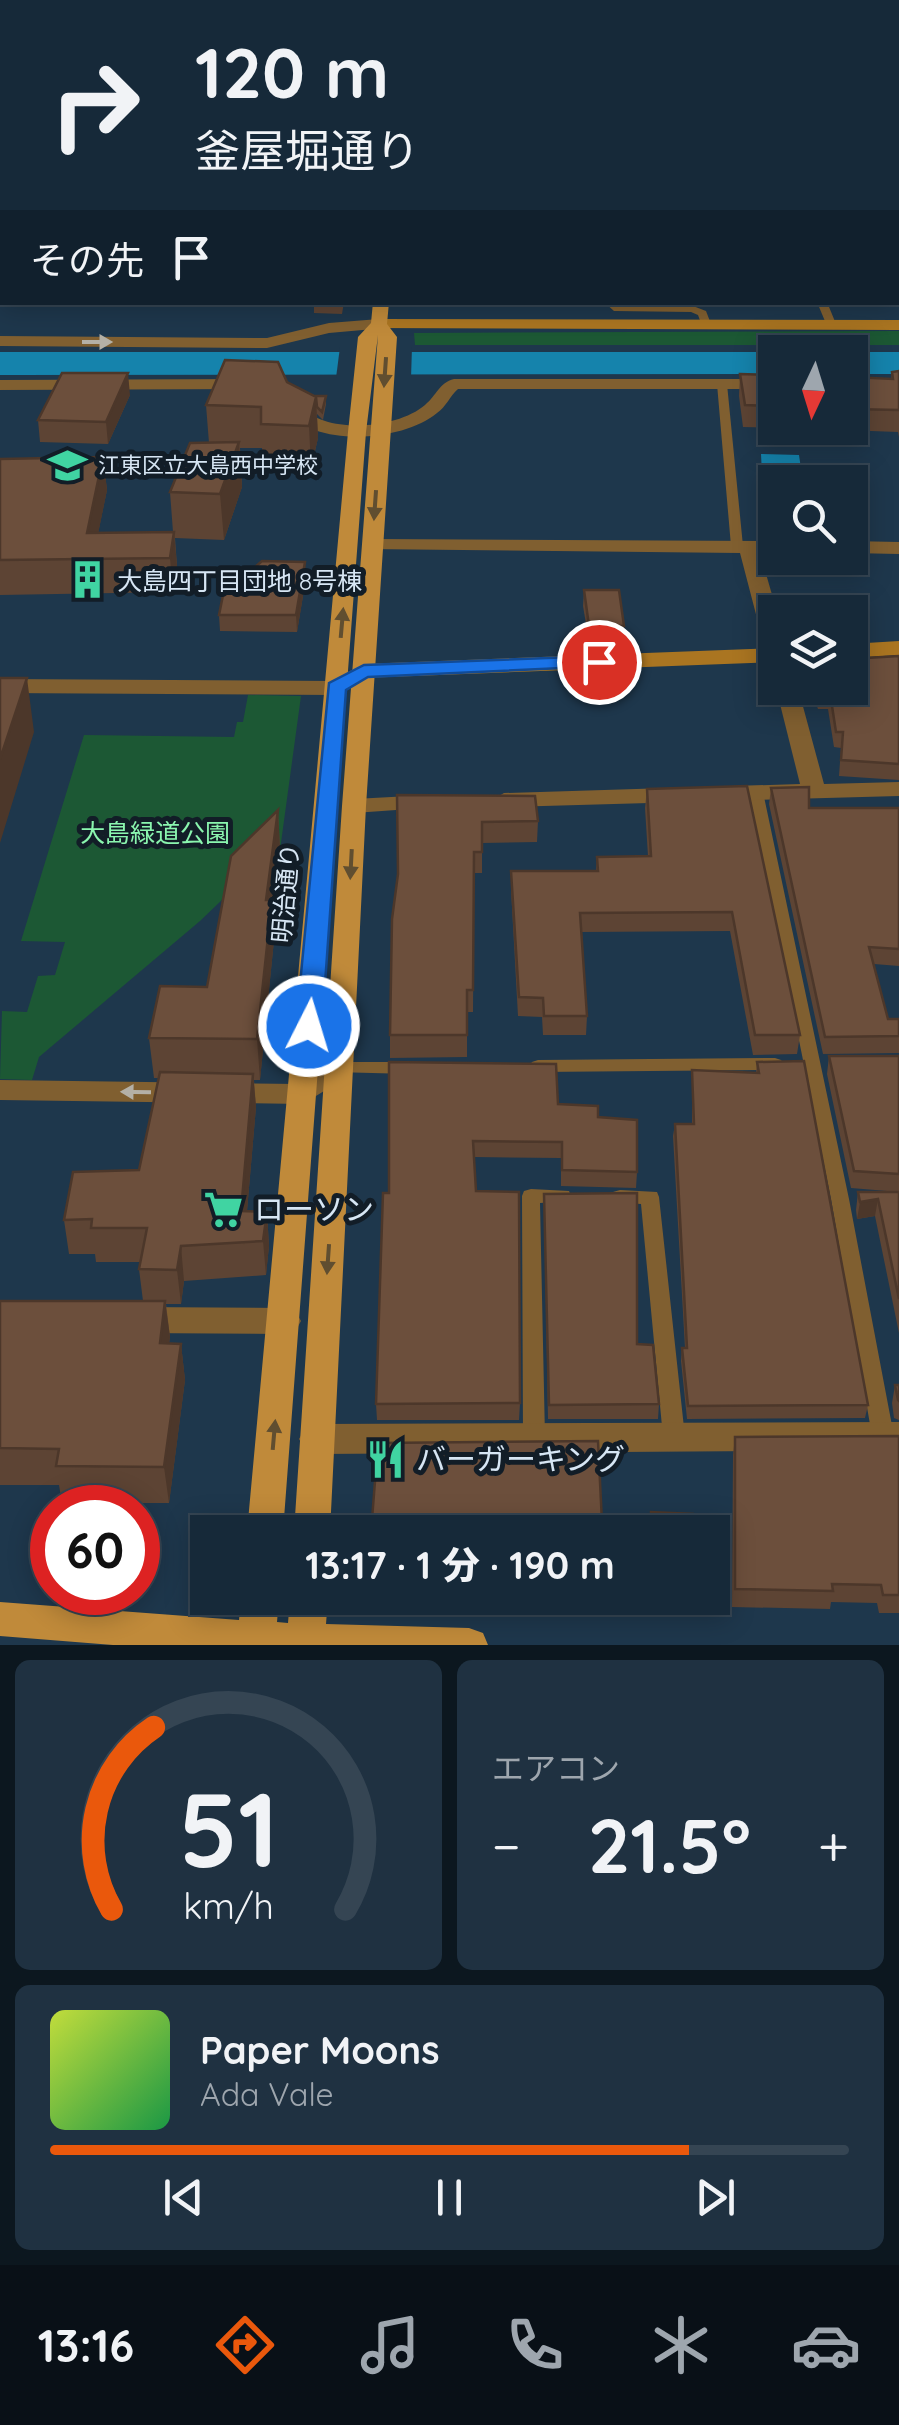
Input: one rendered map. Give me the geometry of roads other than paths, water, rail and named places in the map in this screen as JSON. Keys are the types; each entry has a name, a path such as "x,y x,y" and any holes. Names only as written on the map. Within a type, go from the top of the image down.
{"main road":[{"name":"明治通り","path":"267,1515 336,688 381,305"},
{"name":"明治通り","path":"313,1515 373,545 370,418"},
{"path":"256,1642 258,1615"},
{"path":"306,1643 307,1615"},
{"path":"0,1619 256,1642 469,1645"}],"street":[{"path":"0,342 267,343 330,328 378,333 706,324 899,324"},
{"path":"0,385 280,388 290,393 297,416 320,430 370,418 428,412 454,384 758,384"},
{"path":"373,545 758,546"},
{"path":"742,546 758,595"},
{"path":"868,547 899,548"},
{"path":"868,650 899,648"},
{"path":"0,686 336,688 364,672 758,656"},
{"path":"791,705 814,791"},
{"path":"354,806 899,789"},
{"path":"0,1090 303,1094 340,1068"},
{"path":"96,1320 284,1321"},
{"path":"317,1439 891,1436"}],"lane":[{"path":"615,305 623,309 693,309 702,314 706,324"},
{"path":"823,305 831,324"},
{"path":"722,384 742,546"},
{"path":"756,792 818,1063 840,1199 891,1436"},
{"path":"527,1066 818,1063"},
{"path":"340,1068 431,1068"},
{"path":"534,1436 531,1196 650,1197 674,1437"},
{"path":"840,1199 867,1199"}],"water":[{"path":"0,352 758,352 758,374 0,375"},
{"path":"868,352 899,352 899,374 868,374"},
{"path":"761,454 799,455 800,465 762,465"}],"place":[{"name":"江東区立大島西中学校","path":"68,465"},
{"name":"大島四丁目団地 8号棟","path":"87,580"},
{"name":"ローソン","path":"224,1209"},
{"name":"バーガーキング","path":"386,1459"}],"park label":[{"name":"大島緑道公園","path":"155,832"}]}
